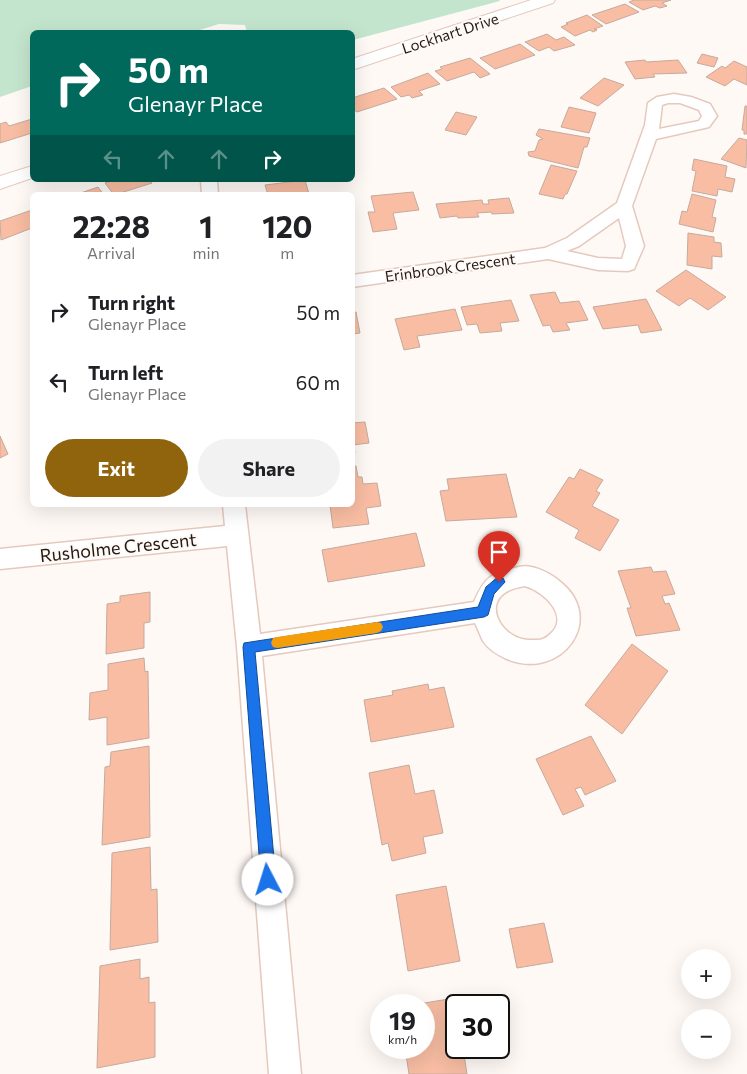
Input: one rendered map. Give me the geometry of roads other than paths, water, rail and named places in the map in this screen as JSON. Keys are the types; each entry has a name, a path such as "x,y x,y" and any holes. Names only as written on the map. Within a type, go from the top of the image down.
{"street":[{"name":"Lockhart Drive","path":"355,64 547,0"},
{"path":"624,206 649,136"},
{"path":"0,183 30,173"},
{"name":"Erinbrook Crescent","path":"355,281 548,253 573,242 624,206 635,246 628,264 598,264 548,253"},
{"path":"234,507 249,647 285,1074"},
{"name":"Rusholme Crescent","path":"0,560 236,535"},
{"path":"249,647 484,611"}]}
